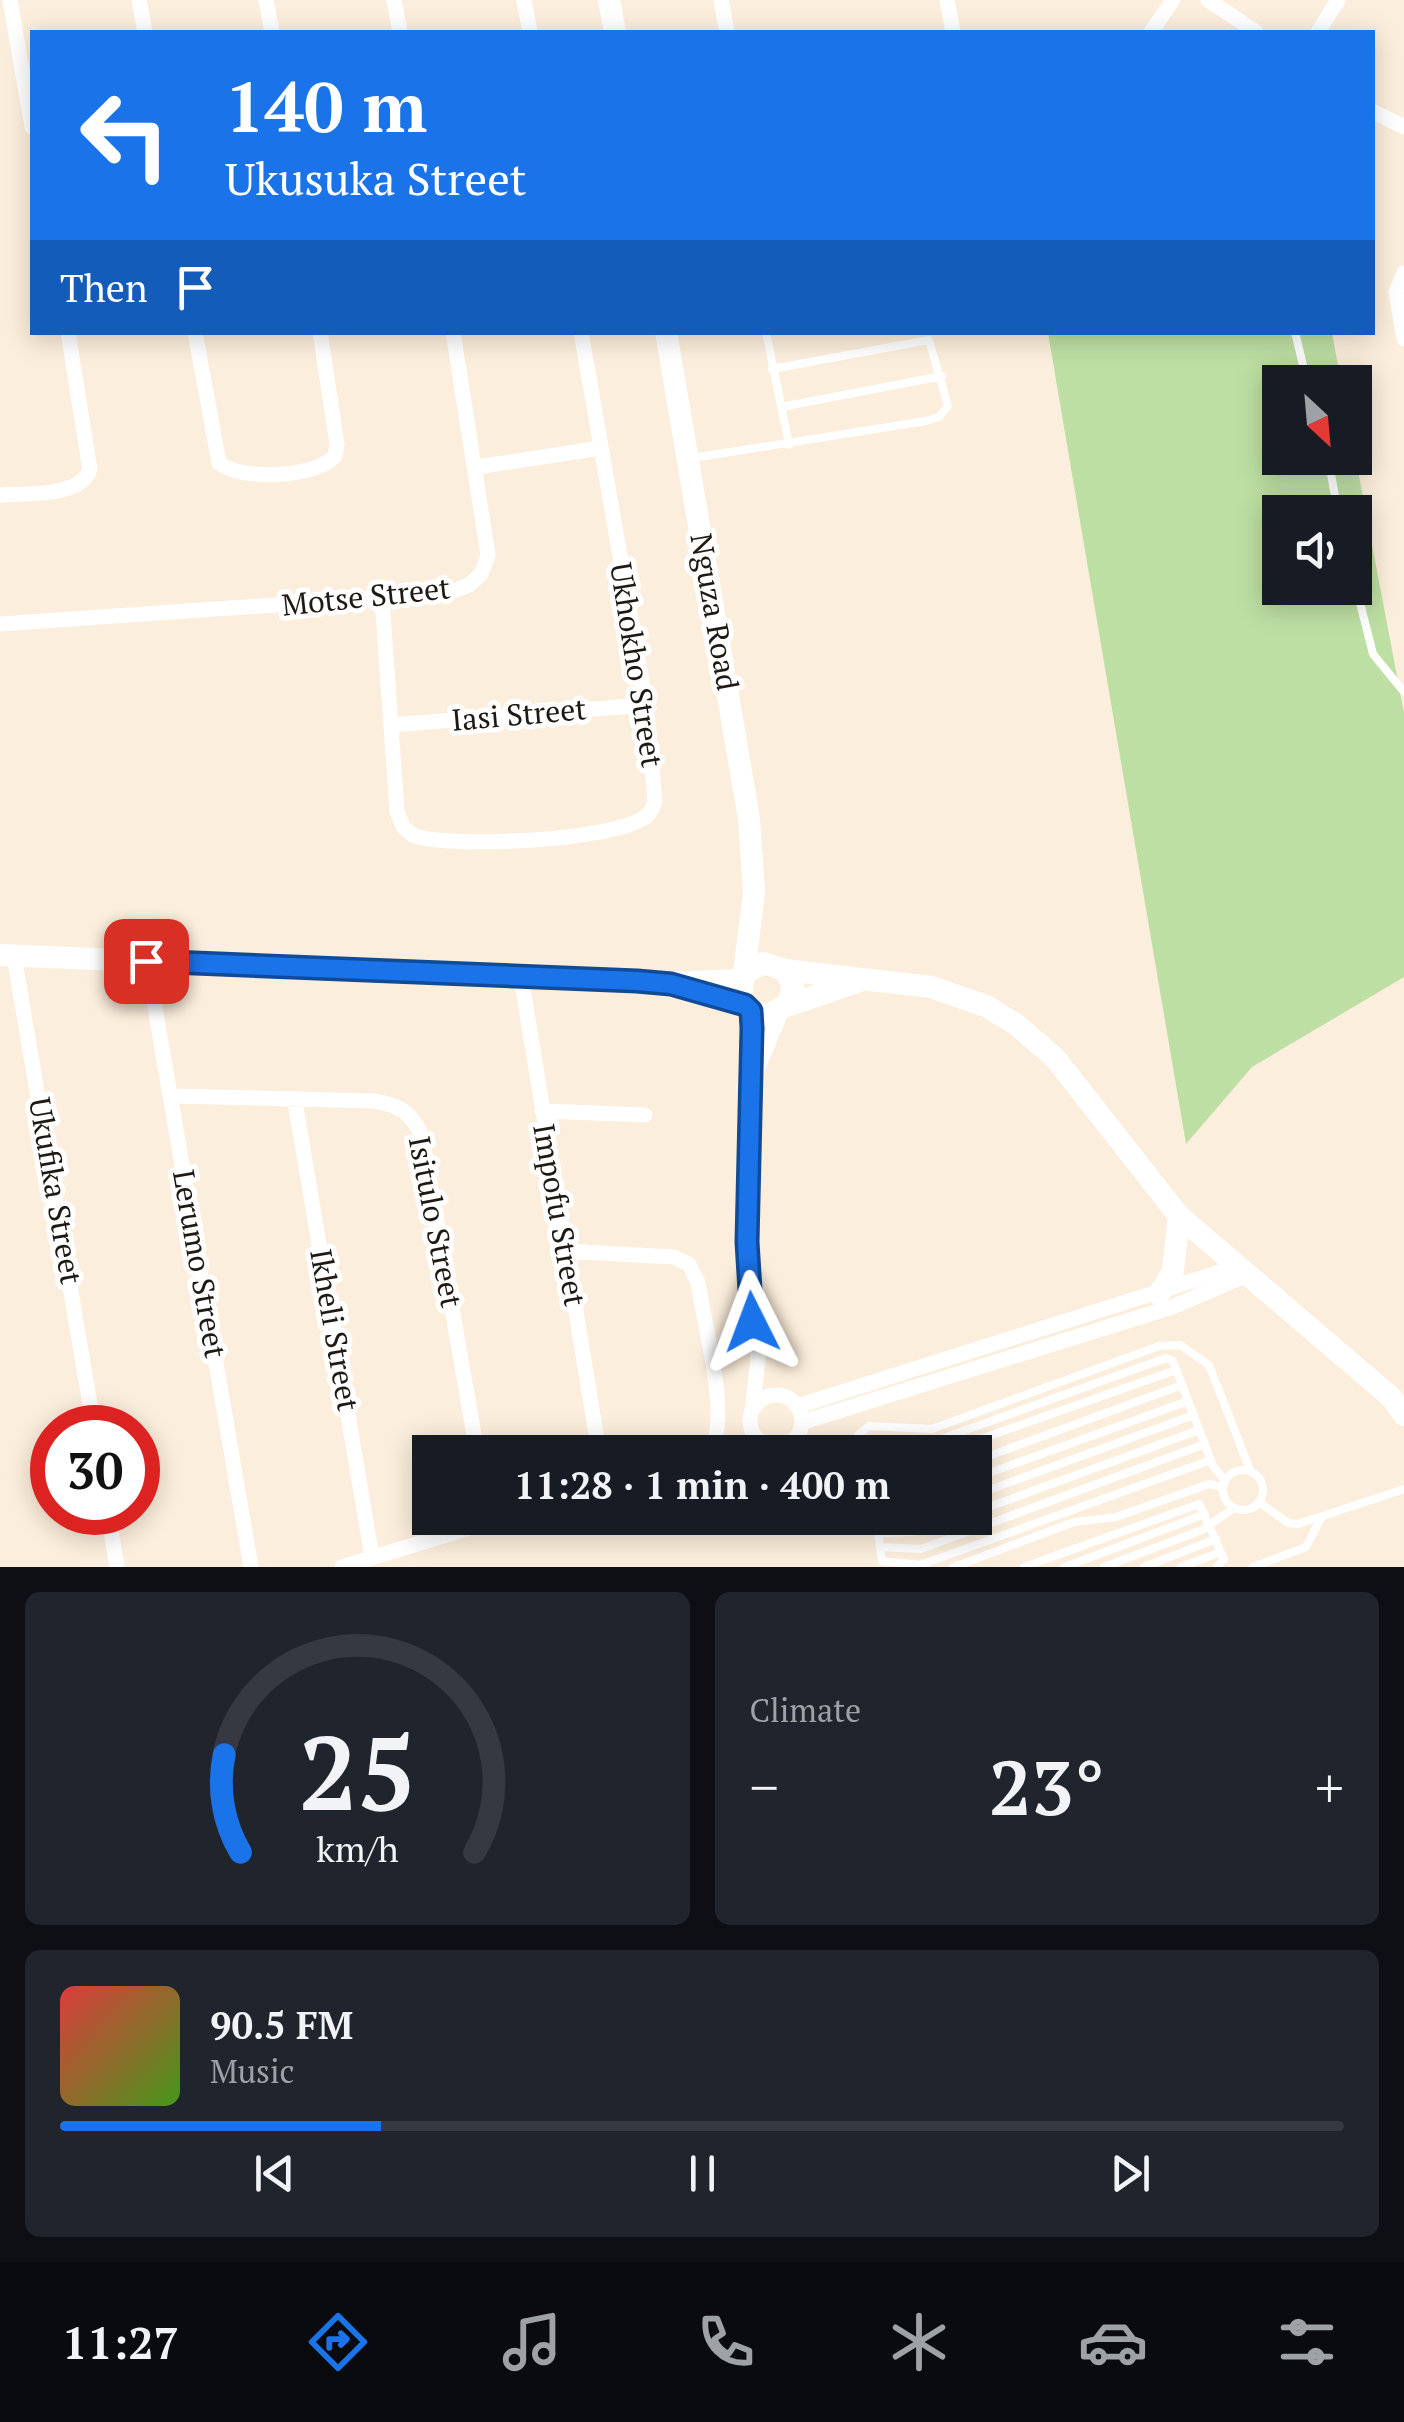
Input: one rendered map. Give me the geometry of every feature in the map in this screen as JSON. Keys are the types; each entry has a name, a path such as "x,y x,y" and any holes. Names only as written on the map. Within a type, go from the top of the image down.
{"street":[{"path":"10,0 30,115"},
{"path":"139,0 144,30"},
{"path":"266,0 272,30"},
{"path":"394,0 400,30"},
{"path":"524,0 530,30"},
{"path":"609,0 614,30"},
{"path":"721,0 727,30"},
{"path":"947,0 953,30"},
{"path":"1152,30 1174,0"},
{"path":"1208,0 1253,30"},
{"path":"1319,30 1338,0"},
{"path":"1375,112 1404,127"},
{"path":"1404,273 1396,292 1404,339"},
{"path":"0,495 65,490 78,485 90,470 68,335"},
{"path":"196,335 219,464 242,476 315,469 335,456 337,444 320,335"},
{"name":"Motse Street","path":"0,624 382,599 448,593 469,585 481,574 488,555 478,467 454,335"},
{"name":"Ukhokho Street","path":"382,599 397,811 403,827 414,836 467,840 552,837 622,826 651,813 655,801 646,705 582,335"},
{"name":"Nguza Road","path":"667,335 749,819 754,893 744,976"},
{"path":"478,467 601,448"},
{"name":"Iasi Street","path":"392,725 646,705"},
{"name":"Nguza Road","path":"754,893 781,968"},
{"path":"7,956 671,984 744,976 760,964 908,982 954,992 1017,1025 1055,1058 1179,1216 1392,1398 1404,1415"},
{"name":"Ukufika Street","path":"7,956 90,1405"},
{"name":"Lerumo Street","path":"146,961 251,1567"},
{"path":"752,1086 793,986 781,968"},
{"path":"744,976 752,1086 747,1242 758,1360 752,1411 754,1435 775,1447 797,1437 801,1414"},
{"name":"Impofu Street","path":"520,977 596,1435"},
{"path":"671,984 766,1016 865,979"},
{"name":"Isitulo Street","path":"171,1096 373,1101 397,1104 413,1116 422,1136 474,1435"},
{"name":"Ikheli Street","path":"295,1102 372,1558"},
{"path":"542,1111 645,1114"},
{"path":"1175,1294 1179,1216"},
{"path":"565,1251 673,1257 689,1264 698,1283 719,1414 717,1435"},
{"path":"801,1414 1244,1270"},
{"path":"801,1414 1175,1294"},
{"path":"758,1360 782,1395 801,1414"},
{"path":"752,1411 762,1399 782,1395"},
{"path":"112,1535 117,1567"},
{"path":"342,1567 443,1535"}],"lane":[{"path":"766,335 788,445"},
{"path":"1296,335 1303,365"},
{"path":"688,458 788,445 939,417 948,406 930,340 772,369"},
{"path":"781,407 942,376"},
{"path":"1361,605 1373,654 1404,692"},
{"path":"858,1435 868,1426 932,1429 1158,1346 1180,1345 1208,1365 1250,1470 1263,1484 1259,1502 1250,1509 1234,1508 1225,1500 1224,1483 1176,1370 1166,1358 952,1435"},
{"path":"992,1435 1176,1370"},
{"path":"992,1455 1182,1385"},
{"path":"992,1472 1188,1401"},
{"path":"992,1489 1194,1415"},
{"path":"992,1506 1200,1430"},
{"path":"880,1547 921,1548 1205,1444"},
{"path":"878,1535 882,1561 920,1565 1211,1460"},
{"path":"954,1567 1074,1522 1116,1517 1209,1484 1224,1483 1236,1470 1250,1470"},
{"path":"1259,1502 1288,1523 1322,1518 1404,1489"},
{"path":"1024,1567 1198,1504 1224,1560 1217,1567"},
{"path":"1104,1567 1211,1525 1234,1508"},
{"path":"1064,1567 1205,1514"},
{"path":"1253,1567 1306,1547 1322,1518"},
{"path":"1144,1567 1216,1539"},
{"path":"1181,1567 1221,1552"}],"green space":[{"path":"1048,335 1332,335 1338,365 1262,365 1262,475 1359,475 1363,495 1262,495 1262,605 1372,605 1372,545 1404,713 1404,977 1252,1067 1186,1144"}],"route":[{"path":"146,961 637,981 671,984 745,1005 751,1011 752,1028 747,1242 752,1322"}]}
